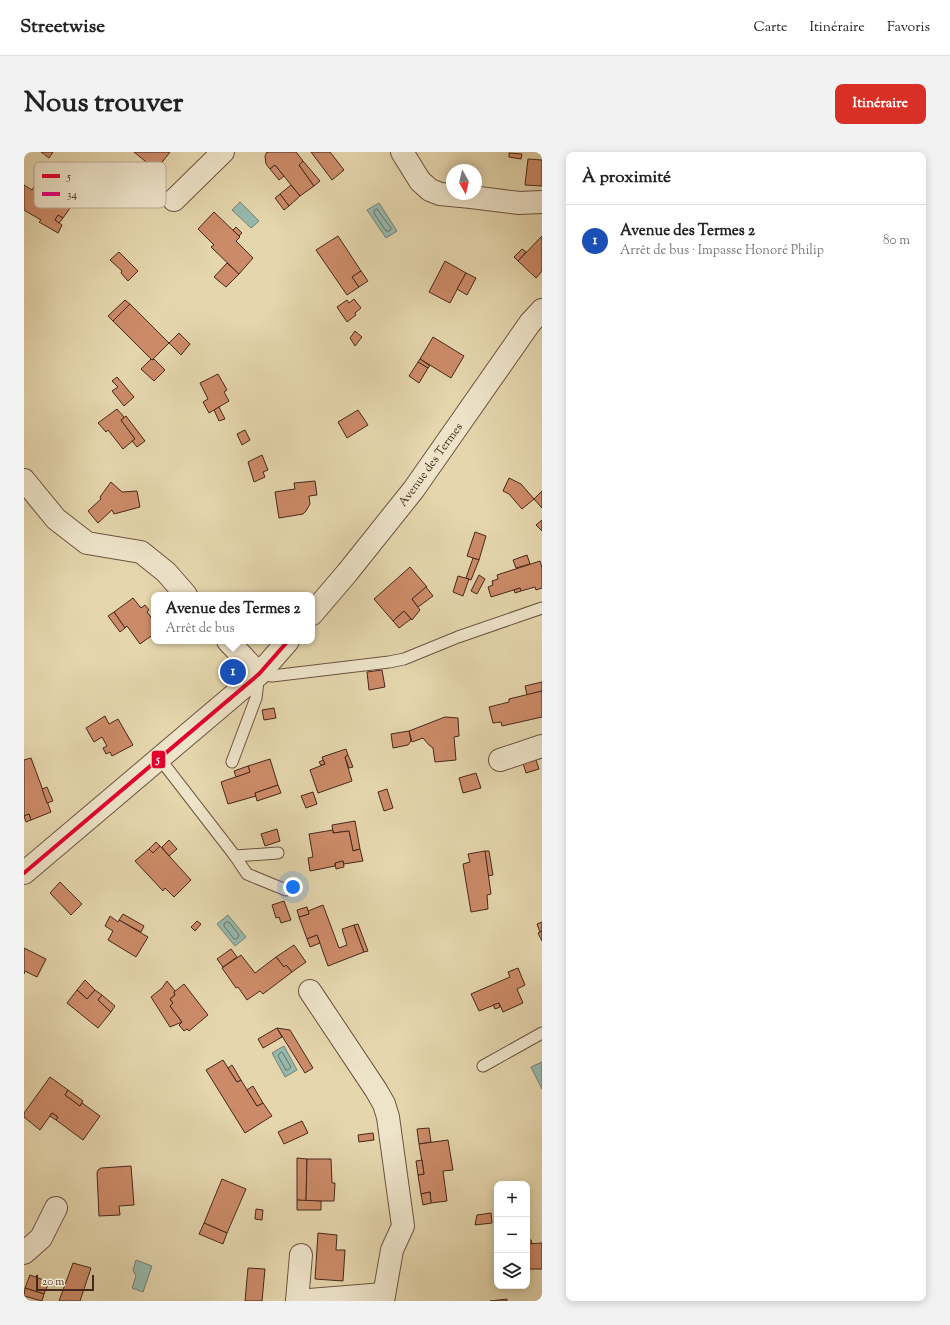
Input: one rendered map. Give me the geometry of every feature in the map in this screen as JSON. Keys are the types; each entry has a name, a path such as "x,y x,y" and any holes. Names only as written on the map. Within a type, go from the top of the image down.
{"street":[{"path":"174,200 223,152"},
{"path":"402,152 420,181 430,190 440,194 520,204 542,202"},
{"name":"Avenue des Termes","path":"315,610 414,489 530,324 542,310"},
{"path":"24,480 56,519 87,543 141,552 166,572 183,592"},
{"path":"231,644 259,674"},
{"path":"24,873 259,674 285,644"},
{"path":"500,760 542,746"},
{"path":"301,1255 297,1301 383,1298 392,1250 403,1226 388,1117 384,1104 310,991"},
{"path":"24,1253 41,1238 56,1208"}],"lane":[{"path":"232,762 256,698 259,674 272,676 404,659 458,637 542,608"},
{"path":"160,759 235,856 247,874 286,890"},
{"path":"235,856 278,853"},
{"path":"483,1066 542,1033"}],"water":[{"path":"240,202 259,221 251,228 232,210"},
{"path":"379,203 397,231 386,238 367,210"},
{"path":"228,915 246,937 235,946 217,924"},
{"path":"284,1046 297,1070 285,1077 272,1053"},
{"path":"542,1062 542,1089 531,1067"},
{"path":"136,1260 152,1266 143,1292 132,1288 136,1276 133,1270"}],"building":[{"path":"41,152 53,152 49,158"},
{"path":"134,152 170,152 162,162 146,162"},
{"path":"267,152 296,152 303,161 299,165 314,186 300,196 275,165 270,169 266,164 265,156"},
{"path":"311,152 330,152 344,170 332,180"},
{"path":"509,153 522,154 521,159 509,157"},
{"path":"528,159 542,160 542,186 525,185"},
{"path":"303,161 320,181 314,186 299,165"},
{"path":"275,165 284,176 279,180 270,169"},
{"path":"24,185 32,190 34,187 34,208 70,208 63,218 58,215 55,220 62,225 58,233 39,222 41,220 24,210"},
{"path":"291,185 300,196 289,206 280,194"},
{"path":"280,194 289,206 284,210 275,198"},
{"path":"214,212 240,237 236,241 253,258 239,274 211,247 214,245 198,229"},
{"path":"58,215 63,218 59,223 55,220"},
{"path":"236,227 242,233 239,236 233,230"},
{"path":"338,236 361,271 352,277 359,287 347,295 316,250"},
{"path":"542,236 542,271 536,278 518,261"},
{"path":"522,249 526,252 518,261 514,257"},
{"path":"119,252 138,271 128,281 121,273 122,271 110,260"},
{"path":"445,261 466,273 450,303 429,292"},
{"path":"227,263 239,274 226,287 214,277"},
{"path":"361,271 368,281 359,287 352,277"},
{"path":"466,273 476,278 467,295 457,289"},
{"path":"354,299 361,308 355,313 356,315 347,322 337,307 347,300 349,303"},
{"path":"125,300 130,304 113,321 108,316"},
{"path":"130,304 169,343 152,360 113,321"},
{"path":"355,331 362,337 355,346 350,338"},
{"path":"179,333 190,344 181,355 169,343"},
{"path":"433,337 464,356 451,378 420,359"},
{"path":"151,359 154,359 165,370 154,381 141,369"},
{"path":"420,359 430,366 428,368 418,362"},
{"path":"418,362 428,368 419,383 409,376"},
{"path":"218,374 227,390 224,392 229,401 209,413 203,402 208,399 200,383"},
{"path":"117,377 134,397 124,406 112,391 118,387 112,381"},
{"path":"219,407 225,419 219,421 214,410"},
{"path":"117,409 124,417 121,420 135,439 123,449 108,430 106,432 98,423"},
{"path":"358,410 368,425 347,438 338,422"},
{"path":"126,416 145,441 137,447 132,441 135,439 121,420"},
{"path":"245,430 250,440 242,445 237,434"},
{"path":"262,455 268,470 263,472 265,477 254,482 248,462"},
{"path":"509,478 521,484 534,499 522,509 509,494 503,491"},
{"path":"315,481 317,495 309,496 310,504 306,511 303,514 279,518 275,492 295,489 294,483"},
{"path":"111,482 122,492 137,491 140,507 114,514 112,510 98,523 88,511 101,499 100,497"},
{"path":"542,491 542,508 534,499"},
{"path":"542,520 542,531 536,525"},
{"path":"475,532 486,536 479,560 467,556"},
{"path":"527,555 530,564 516,568 513,560"},
{"path":"473,558 479,560 471,580 466,578"},
{"path":"540,561 542,568 542,588 536,590 535,587 521,591 520,588 491,597 488,587 493,585 492,581 498,579 497,575"},
{"path":"410,567 427,587 412,599 420,610 412,620 404,611 393,621 374,599"},
{"path":"479,575 485,579 477,594 471,591"},
{"path":"458,576 469,579 463,596 453,592"},
{"path":"426,587 433,596 418,607 412,599"},
{"path":"520,588 521,591 515,593 514,590"},
{"path":"133,598 141,608 145,605 149,610 147,612 151,617 151,636 140,644 127,626 125,628 114,612"},
{"path":"404,611 411,619 399,628 393,621"},
{"path":"114,612 125,628 120,632 108,616"},
{"path":"382,670 385,687 369,690 367,672"},
{"path":"542,682 542,691 527,695 525,686"},
{"path":"542,691 542,717 502,726 501,722 493,723 489,707 509,702 509,699"},
{"path":"274,708 276,718 264,720 262,710"},
{"path":"105,716 109,724 118,719 133,745 112,756 110,752 106,754 103,748 107,746 102,737 94,742 86,728"},
{"path":"445,717 458,718 459,736 454,737 456,760 435,762 433,748 423,738 412,742 409,731"},
{"path":"409,731 411,741 408,745 393,748 391,734"},
{"path":"346,749 348,755 345,757 352,781 318,793 310,770 325,764 322,757"},
{"path":"348,755 353,767 349,768 345,757"},
{"path":"535,757 539,769 526,773 522,760"},
{"path":"31,758 51,812 31,820 29,814 24,816 24,760"},
{"path":"270,759 278,785 255,793 256,796 228,804 221,782 250,772 248,766"},
{"path":"323,760 325,764 321,765 319,762"},
{"path":"248,766 250,772 236,777 234,771"},
{"path":"476,773 481,788 463,793 459,778"},
{"path":"278,785 281,793 257,801 255,793"},
{"path":"47,787 53,801 47,803 42,789"},
{"path":"387,789 393,808 384,811 378,792"},
{"path":"313,792 317,804 306,808 301,796"},
{"path":"29,814 31,820 26,822 24,816"},
{"path":"355,821 360,849 353,851 349,831 333,833 332,825"},
{"path":"277,829 280,841 265,846 261,834"},
{"path":"333,830 333,833 349,831 353,851 360,849 363,861 344,864 343,861 335,863 335,866 310,871 308,858 313,857 309,834"},
{"path":"169,840 177,849 169,856 162,847"},
{"path":"156,842 160,846 153,853 149,849"},
{"path":"160,846 191,880 174,897 165,888 163,891 135,861 149,849 153,853"},
{"path":"485,851 489,851 493,875 488,876"},
{"path":"485,851 491,894 487,895 488,909 471,912 463,864 470,862 468,854"},
{"path":"343,861 344,867 336,869 335,863"},
{"path":"60,882 82,904 71,915 50,893"},
{"path":"284,901 291,920 281,923 279,917 276,918 272,905"},
{"path":"323,905 339,948 347,945 342,929 354,925 364,952 328,966 317,935 307,939 299,917 309,914 308,911"},
{"path":"307,907 309,914 299,917 297,910"},
{"path":"123,914 144,926 141,932 119,920"},
{"path":"110,916 118,922 119,920 148,937 136,957 108,940 113,931 105,926"},
{"path":"197,921 201,924 195,931 191,927"},
{"path":"542,922 542,931 540,932 537,924"},
{"path":"358,924 368,951 364,952 354,925"},
{"path":"542,931 542,941 538,933"},
{"path":"317,935 320,943 310,947 307,939"},
{"path":"294,945 306,962 292,972 286,965 284,967 276,957"},
{"path":"24,948 46,959 37,977 25,971 24,974"},
{"path":"231,949 237,957 223,967 217,959"},
{"path":"241,955 255,973 276,957 284,967 286,965 292,972 263,994 260,991 247,1000 238,987 236,988 222,968"},
{"path":"518,968 525,985 517,989 523,1003 503,1012 499,1003 479,1011 471,994 510,977 508,972"},
{"path":"85,980 95,990 87,999 77,990"},
{"path":"167,981 175,991 175,995 170,999 173,1003 170,1006 182,1022 170,1027 151,997 162,988"},
{"path":"184,984 208,1015 189,1031 187,1029 184,1031 179,1025 182,1022 170,1006 173,1003 170,999 175,995 174,992"},
{"path":"77,990 87,999 95,990 102,995 98,1000 111,1012 98,1028 67,1003"},
{"path":"102,995 115,1006 111,1012 98,1000"},
{"path":"499,1003 500,1007 495,1009 493,1005"},
{"path":"277,1028 282,1037 263,1048 258,1039"},
{"path":"277,1028 290,1030 313,1068 305,1073"},
{"path":"223,1060 237,1082 241,1080 257,1106 263,1103 272,1116 245,1133 206,1070"},
{"path":"232,1065 241,1080 237,1082 228,1068"},
{"path":"50,1077 68,1090 65,1095 80,1106 82,1103 100,1116 83,1140 56,1120 58,1117 52,1113 40,1130 24,1117 24,1113"},
{"path":"253,1086 263,1103 257,1106 247,1090"},
{"path":"68,1090 83,1101 80,1106 65,1095"},
{"path":"52,1113 58,1117 56,1120 50,1116"},
{"path":"302,1121 308,1133 284,1144 278,1132"},
{"path":"429,1128 431,1142 419,1144 417,1129"},
{"path":"373,1133 374,1140 359,1142 358,1135"},
{"path":"448,1140 453,1170 443,1171 447,1201 431,1203 430,1192 421,1194 418,1175 424,1174 419,1144"},
{"path":"297,1158 307,1159 306,1201 297,1200"},
{"path":"307,1159 331,1159 332,1183 335,1183 334,1201 306,1201"},
{"path":"422,1160 424,1174 418,1175 416,1161"},
{"path":"131,1166 134,1205 119,1206 120,1215 99,1216 98,1170 101,1168"},
{"path":"222,1179 246,1189 227,1233 204,1223"},
{"path":"430,1192 431,1203 423,1205 421,1194"},
{"path":"297,1200 321,1201 321,1210 297,1210"},
{"path":"256,1209 263,1210 262,1220 255,1219"},
{"path":"491,1213 492,1223 475,1225 477,1215"},
{"path":"204,1223 227,1233 223,1244 199,1234"},
{"path":"318,1233 337,1235 336,1250 345,1250 343,1281 315,1279"},
{"path":"542,1243 542,1269 530,1269 530,1244"},
{"path":"73,1263 91,1268 80,1301 59,1301"},
{"path":"248,1268 265,1269 262,1301 245,1301"},
{"path":"30,1275 49,1282 44,1294 25,1288"},
{"path":"25,1288 44,1294 42,1301 24,1296"},
{"path":"507,1299 507,1301 490,1301"}],"transit line":[{"name":"5","path":"24,873 259,674 285,644"}],"place":[{"name":"Avenue des Termes 2","path":"233,672"}]}
